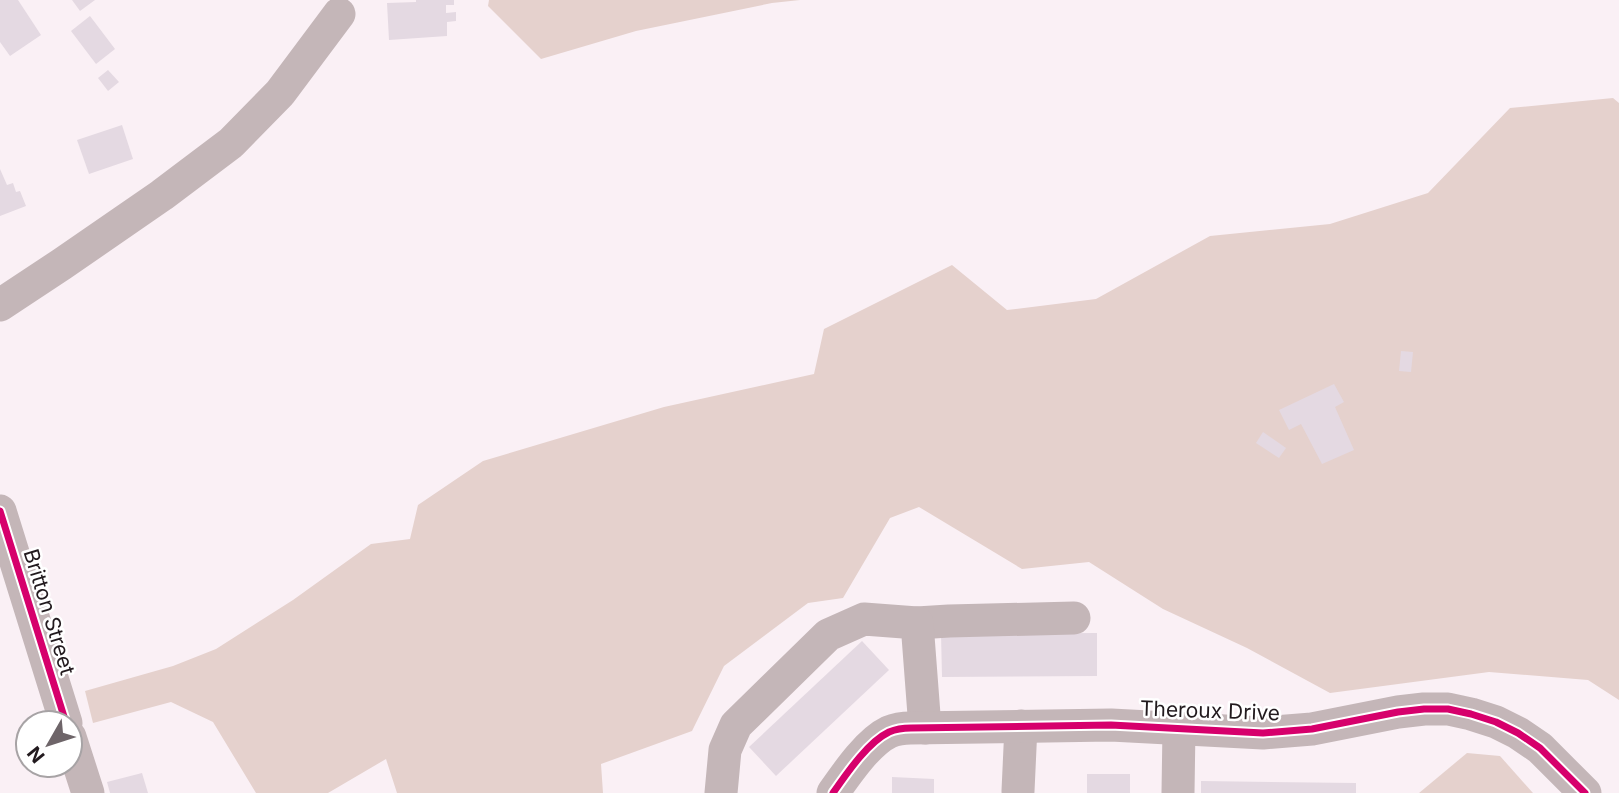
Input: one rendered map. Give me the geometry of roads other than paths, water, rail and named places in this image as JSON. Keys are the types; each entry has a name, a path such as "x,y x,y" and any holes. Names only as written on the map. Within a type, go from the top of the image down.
{"street":[{"path":"0,305 162,195 231,143 280,93 339,13"},
{"name":"Britton Street","path":"0,511 62,709"},
{"path":"730,792 725,750 736,725 828,635 864,619 917,623 1074,618"},
{"path":"917,623 925,727"},
{"name":"Theroux Drive","path":"833,793 866,750 888,733 899,729 1111,725 1263,733 1312,729 1424,709 1448,709 1471,714 1518,733 1539,748 1585,793"},
{"path":"1018,792 1021,726"},
{"path":"1178,793 1179,729"}]}
